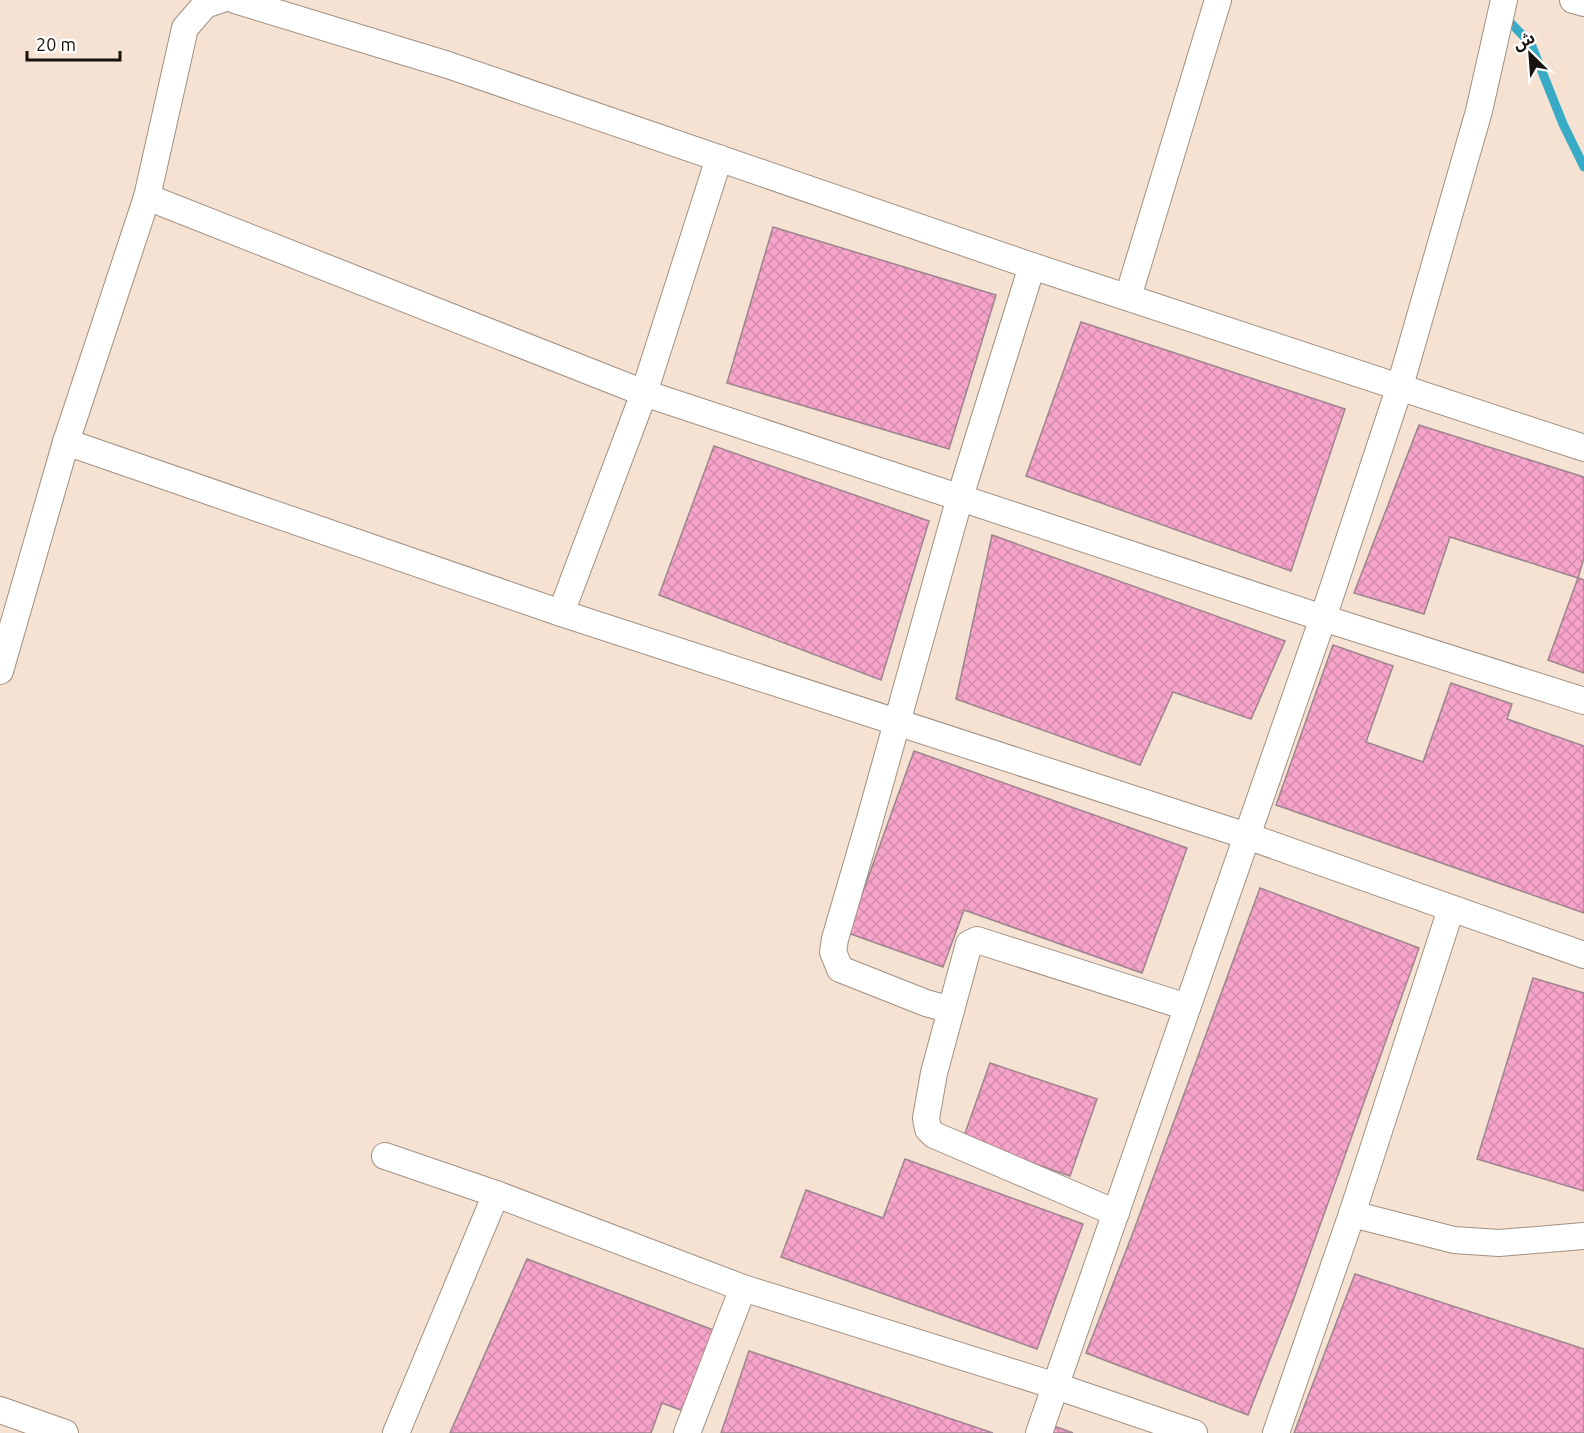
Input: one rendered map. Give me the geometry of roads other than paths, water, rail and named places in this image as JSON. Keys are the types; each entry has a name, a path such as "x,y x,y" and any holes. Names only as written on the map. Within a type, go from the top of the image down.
{"street":[{"path":"0,671 66,442 147,197 185,28 205,5 220,0"},
{"path":"235,0 448,65 1032,266 1584,448"},
{"path":"1128,297 1218,0"},
{"path":"1040,1433 1323,618 1400,386 1479,111 1503,0"},
{"path":"1573,0 1584,3"},
{"path":"561,613 644,393 719,158"},
{"path":"147,197 644,393 1323,618 1584,701"},
{"path":"951,1010 926,1003 840,969 833,952 834,939 960,497 1032,266"},
{"path":"66,442 561,613 1248,836 1584,955"},
{"path":"1276,1433 1352,1214 1451,909"},
{"path":"1116,1213 934,1135 928,1128 926,1118 934,1073 969,944 977,940 1187,1007"},
{"path":"385,1156 496,1194 743,1288 1056,1386 1194,1433"},
{"path":"396,1433 496,1194"},
{"path":"1352,1214 1454,1240 1499,1243 1584,1236"},
{"path":"687,1433 743,1288"},
{"path":"0,1410 65,1433"}],"waterway":[{"path":"1504,16 1531,44 1563,124 1584,167"}]}
